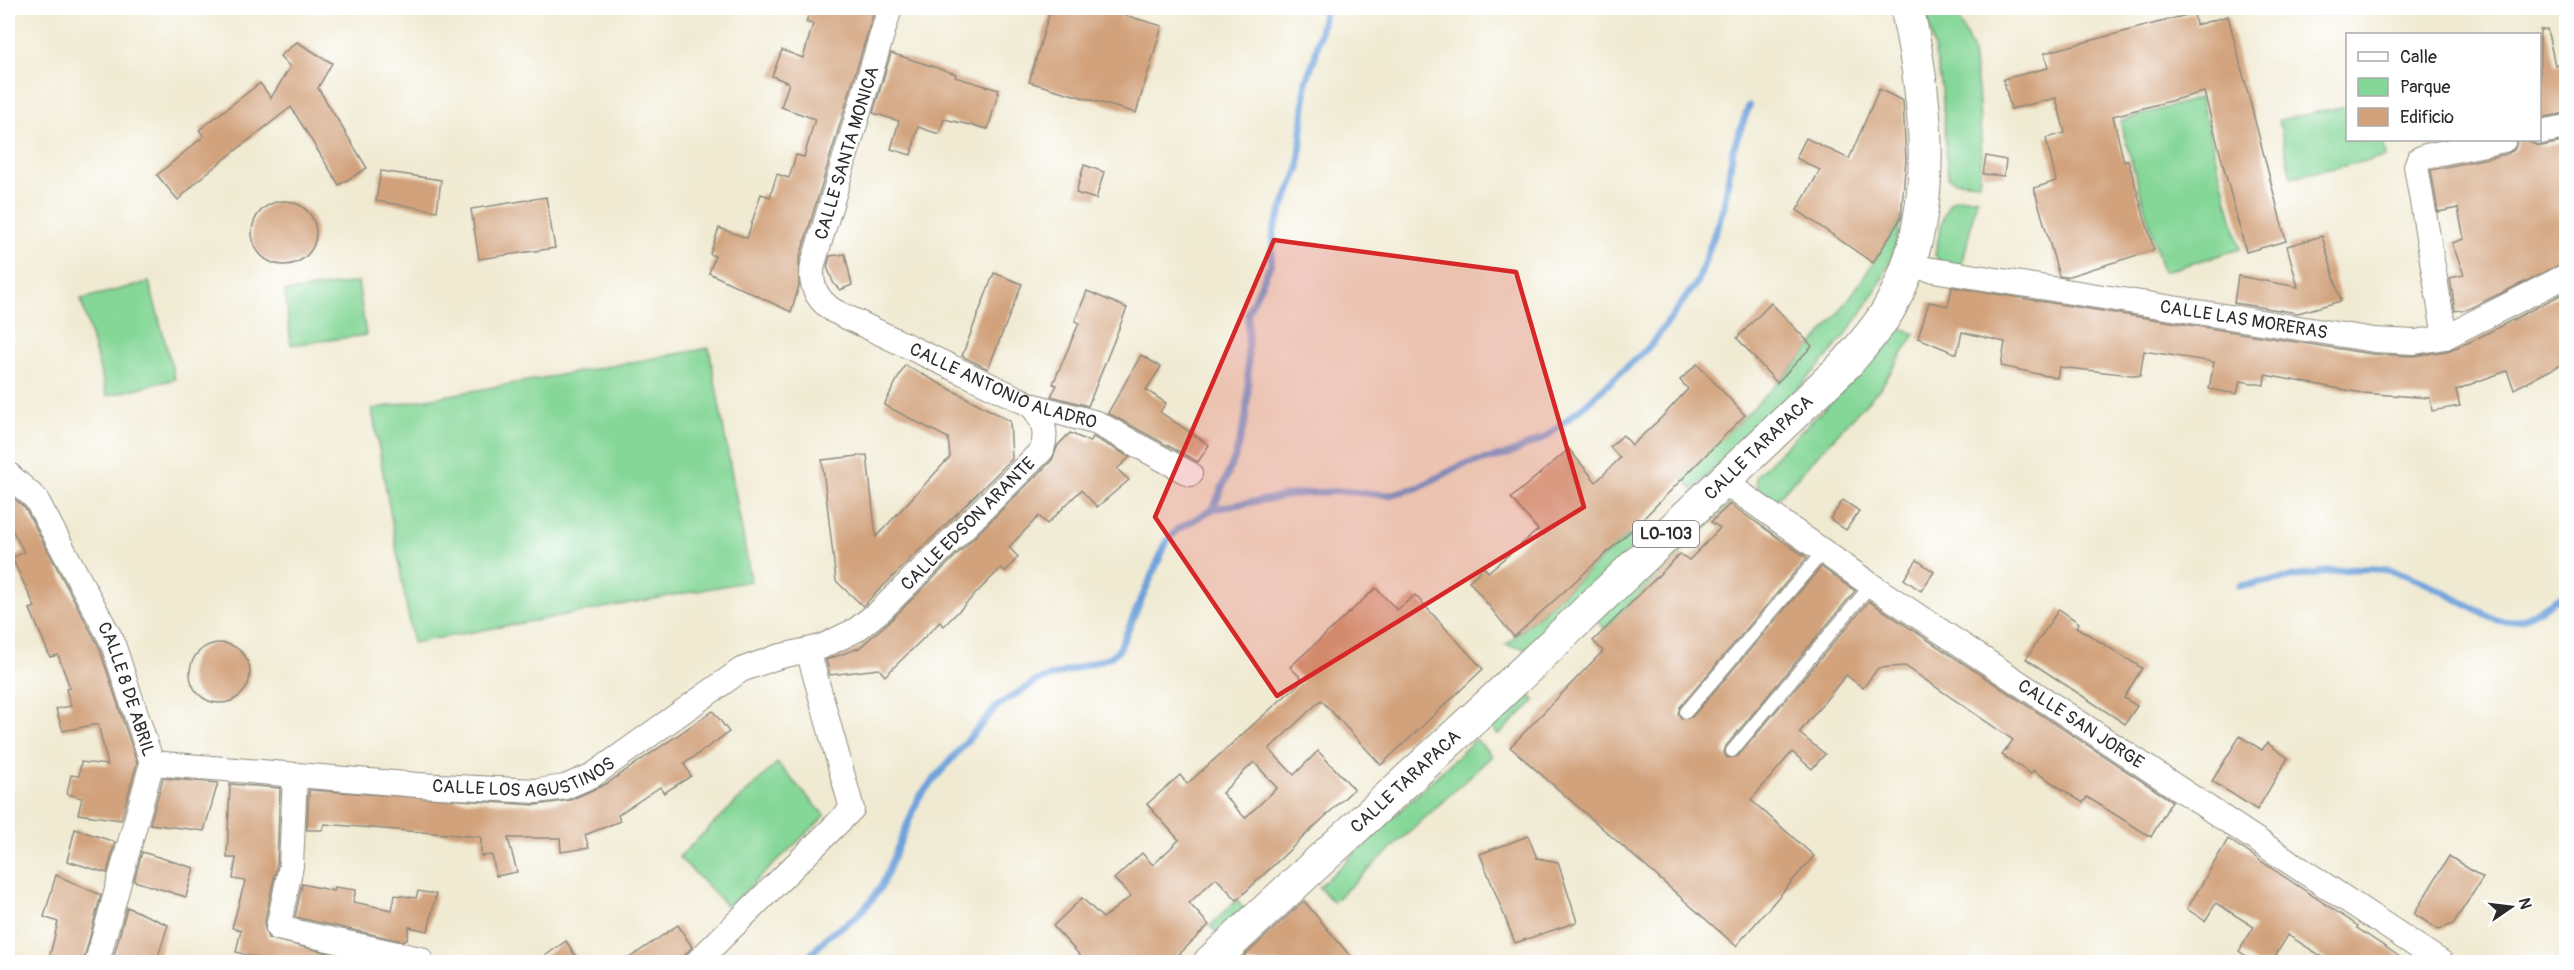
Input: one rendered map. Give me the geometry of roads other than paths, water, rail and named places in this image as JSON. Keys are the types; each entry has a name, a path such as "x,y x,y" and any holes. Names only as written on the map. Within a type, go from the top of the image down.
{"main road":[{"name":"CALLE TARAPACA","path":"1210,963 1499,695 1848,362 1890,308 1908,267 1921,218 1925,173 1921,71 1907,8"}],"street":[{"name":"CALLE SANTA MONICA","path":"818,298 811,274 813,264 890,8"},
{"path":"2541,132 2566,126"},
{"path":"2445,337 2416,166 2418,159 2426,156 2499,141"},
{"name":"CALLE LAS MORERAS","path":"1908,267 2374,340 2415,342 2445,337 2566,276"},
{"name":"CALLE ANTONIO ALADRO","path":"818,298 834,311 1031,405 1097,423 1190,474"},
{"name":"CALLE EDSON ARANTE","path":"856,630 881,610 1042,450 1046,439 1044,426 1031,405"},
{"name":"CALLE 8 DE ABRIL","path":"8,474 36,499 112,640 152,763 97,963"},
{"name":"CALLE SAN JORGE","path":"1722,480 1871,585 2419,957"},
{"name":"CALLE LOS AGUSTINOS","path":"152,763 418,785 537,791 565,787 593,775 741,670 777,657 821,647 856,630"},
{"path":"697,963 852,809 808,650"},
{"path":"295,775 291,866 278,928 420,960"}],"lane":[{"path":"1686,711 1823,552"},
{"path":"1732,750 1871,585"}],"waterway":[{"path":"804,962 828,936 855,918 870,902 882,885 919,797 997,706 1037,681 1110,657 1119,650 1167,541 1178,529 1213,509 1236,455 1246,417 1248,312 1271,264 1274,229 1299,168 1306,81 1315,57 1325,8"},
{"path":"1213,509 1297,494 1342,491 1388,495 1417,488 1462,465 1509,454 1546,437 1651,345 1698,281 1724,206 1733,149 1749,106"},
{"path":"2240,586 2333,571 2387,570 2413,578 2496,620 2506,622 2524,618 2566,594"}]}
